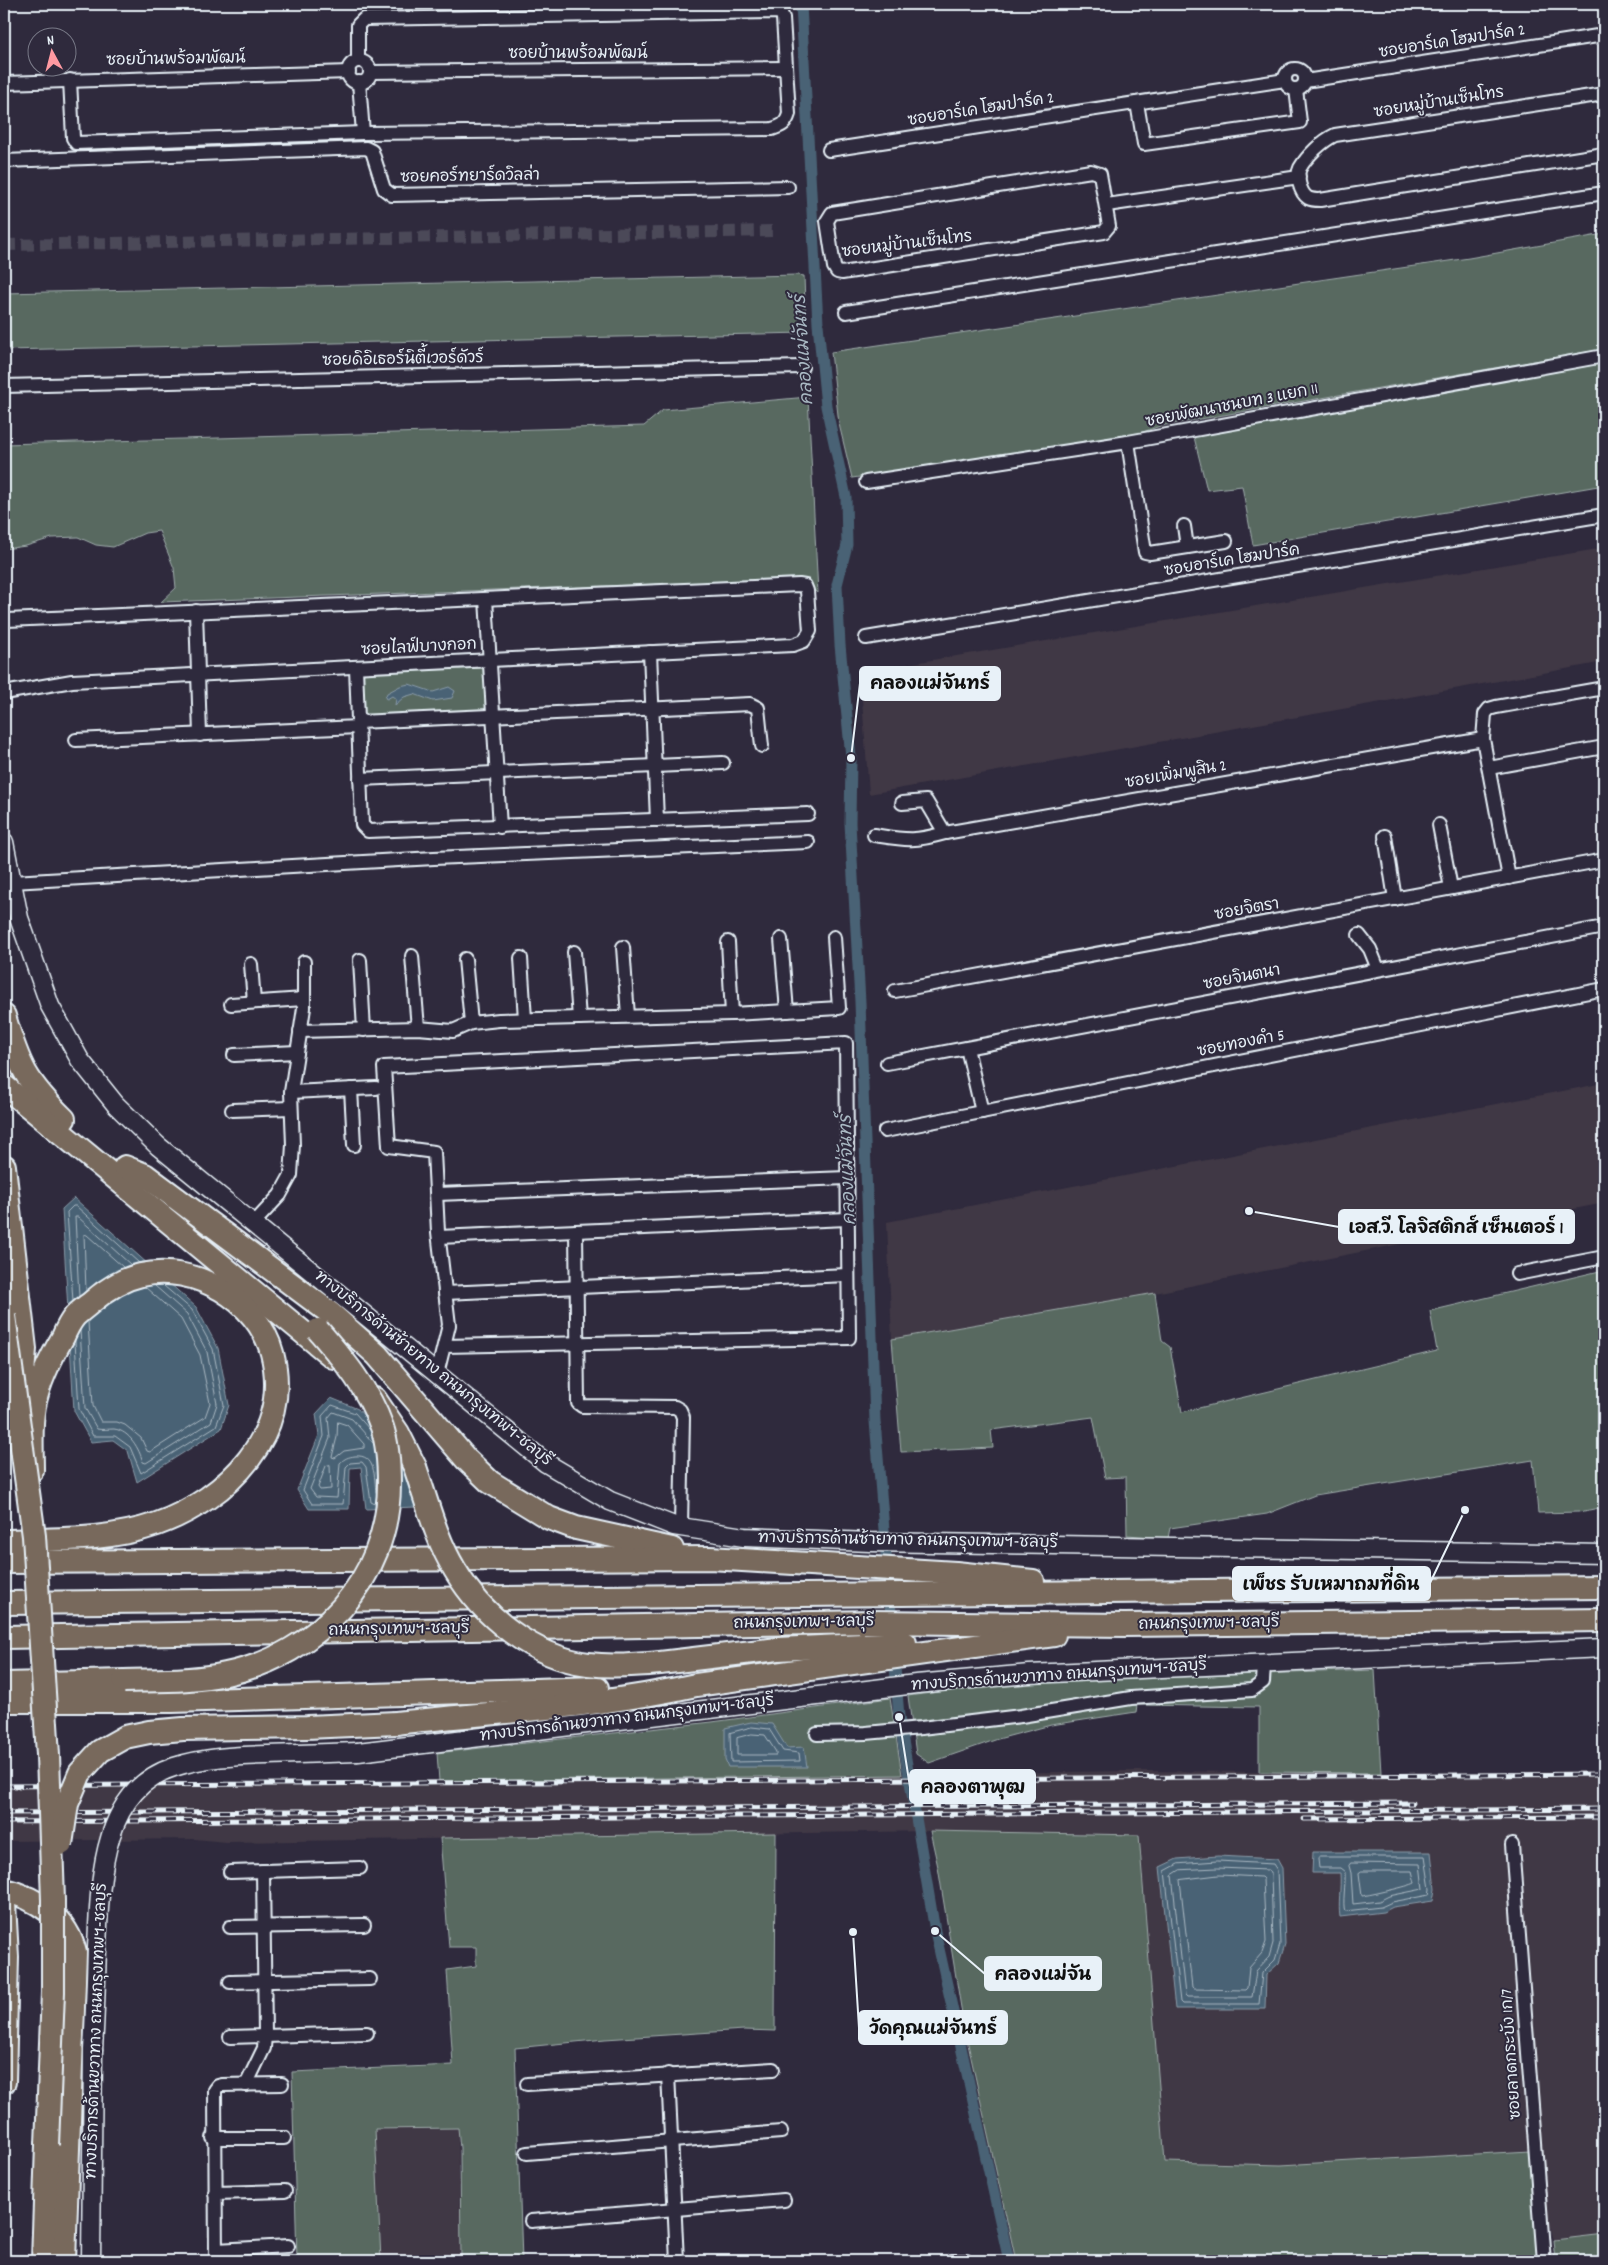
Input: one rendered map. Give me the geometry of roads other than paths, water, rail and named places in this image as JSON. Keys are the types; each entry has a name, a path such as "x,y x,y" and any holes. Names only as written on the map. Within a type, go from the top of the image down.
{"highway":[{"path":"4,1016 17,1059 29,1081 67,1122 125,1168 133,1179 157,1200 273,1289 318,1330 351,1369 371,1400 383,1429 389,1464 389,1502 382,1536 369,1570 340,1611 300,1645 269,1659 226,1674 182,1679 4,1684"},
{"path":"4,1086 335,1358 372,1394 407,1449 439,1536 454,1569 468,1590 500,1623 535,1647 568,1660 604,1666 660,1663 778,1649 873,1653"},
{"path":"4,1166 25,1349 22,1385 12,1411 4,1422"},
{"path":"125,1168 145,1175 330,1313 377,1355 466,1459 490,1482 549,1518 576,1528 710,1558"},
{"path":"4,1540 83,1539 121,1533 156,1524 186,1512 225,1487 256,1450 266,1432 276,1393 272,1353 264,1333 251,1315 231,1295 211,1284 186,1275 162,1273 140,1275 109,1287 74,1317 46,1366 34,1407 32,1449 34,1536 48,1756 53,1900 53,1992 43,2261"},
{"path":"4,1316 34,1536"},
{"path":"4,1562 710,1558 908,1570 1131,1592"},
{"name":"ถนนกรุงเทพฯ-ชลบุรี","path":"4,1603 1604,1587"},
{"name":"ถนนกรุงเทพฯ-ชลบุรี","path":"4,1637 873,1622 913,1640 1124,1625 1604,1620"},
{"path":"53,1900 67,1804 80,1772 100,1751 125,1737 149,1732 183,1729 396,1723 594,1702 654,1694 873,1653 913,1640 994,1644 1124,1625"},
{"path":"4,1701 172,1700 583,1689 656,1684 696,1685"},
{"path":"4,1890 23,1895 42,1905 60,1922 72,1939 74,1953 64,2261"},
{"path":"4,1904 7,1957 4,2082"}],"main road":[{"name":"ทางบริการด้านซ้ายทาง ถนนกรุงเทพฯ-ชลบุรี","path":"4,842 19,918 50,1006 80,1060 116,1105 158,1146 546,1463 610,1501 681,1527 744,1537 912,1543 1604,1554"},
{"name":"ทางบริการด้านขวาทาง ถนนกรุงเทพฯ-ชลบุรี","path":"91,2261 93,2050 99,1894 106,1851 115,1822 132,1794 146,1780 173,1767 212,1757 358,1752 916,1684 1030,1674 1604,1648"}],"street":[{"path":"70,80 72,138 76,143 363,133 772,129 781,126 787,121 789,114 783,18 781,13 364,19 358,25 358,61"},
{"name":"ซอยอาร์เค โฮมปาร์ค 2","path":"829,150 1285,80 1289,71 1295,70 1304,74 1301,85 1604,35"},
{"path":"358,61 365,62 370,72 365,81 358,82 351,78 349,72 352,63 358,61"},
{"name":"ซอยบ้านพร้อมพัฒน์","path":"370,72 786,68"},
{"name":"ซอยบ้านพร้อมพัฒน์","path":"4,82 349,72"},
{"path":"1137,103 1144,144 1300,122 1301,85 1288,86 1285,80"},
{"path":"358,82 363,133"},
{"name":"ซอยหมู่บ้านเซ็นโทร","path":"1299,177 1300,169 1322,144 1335,135 1604,94"},
{"name":"ซอยคอร์ทยาร์ดวิลล่า","path":"4,161 366,148 372,150 384,189 392,195 788,188"},
{"path":"1107,206 1299,177 1305,195 1310,199 1320,200 1604,154"},
{"name":"ซอยหมู่บ้านเซ็นโทร","path":"1092,171 1100,174 1107,206 1109,226 1104,232 842,273 837,272 834,267 827,221 832,213 1092,171"},
{"path":"846,312 1604,193"},
{"name":"ซอยพัฒนาชนบท 3 แยก 11","path":"866,482 1128,442 1604,356"},
{"name":"ซอยดิอิเธอร์นิตี้เวอร์ดัวร์","path":"4,386 802,367"},
{"path":"1128,442 1143,549 1146,553 1226,541"},
{"name":"ซอยอาร์เค โฮมปาร์ค","path":"866,638 1604,515"},
{"path":"1184,526 1187,547"},
{"name":"ซอยไลฟ์บางกอก","path":"4,694 72,681 793,645 807,638 810,631 807,591 805,586 799,585 486,598"},
{"path":"7,620 486,598 500,827"},
{"path":"196,611 200,735"},
{"path":"650,652 657,820"},
{"path":"356,667 362,825 368,831 808,814"},
{"path":"1509,878 1483,739 1484,714 1489,709 1604,688"},
{"path":"76,740 200,735 493,717 756,705 758,708 762,746"},
{"name":"ซอยเพิ่มพูสิน 2","path":"874,835 921,840 945,833 1483,739"},
{"path":"1489,768 1604,747"},
{"path":"360,778 723,764"},
{"path":"902,803 926,801 945,833"},
{"path":"1439,825 1451,888"},
{"path":"1385,836 1395,899"},
{"path":"12,882 444,858 808,842"},
{"name":"ซอยจิตรา","path":"895,991 1604,860"},
{"name":"ซอยจินตนา","path":"887,1063 1604,927"},
{"path":"1359,935 1370,949 1378,969"},
{"path":"300,1031 418,1028 453,1031 472,1023 525,1019 732,1014 839,1008 834,937"},
{"path":"781,938 787,1011"},
{"path":"728,942 732,1014"},
{"path":"623,948 628,1016"},
{"path":"574,952 579,1018"},
{"path":"412,956 418,1028"},
{"path":"521,958 525,1019"},
{"path":"465,959 472,1023"},
{"path":"360,960 364,1030"},
{"path":"253,1224 280,1195 291,1175 293,1146 291,1092 304,999 304,962"},
{"path":"251,964 254,1002"},
{"name":"ซอยทองคำ 5","path":"885,1131 1604,989"},
{"path":"231,1004 304,999"},
{"path":"437,1374 449,1325 439,1237 434,1152 389,1146 384,1067 846,1043 849,1338 444,1346"},
{"path":"967,1048 982,1112"},
{"path":"234,1056 297,1052"},
{"path":"291,1092 376,1088"},
{"path":"350,1089 354,1144"},
{"path":"232,1110 292,1108"},
{"path":"437,1194 847,1178"},
{"path":"439,1237 848,1219"},
{"path":"576,1231 578,1403 582,1406 676,1407 680,1410 684,1417 681,1527"},
{"path":"1517,1274 1604,1257"},
{"path":"446,1293 848,1275"},
{"path":"817,1734 866,1733 921,1728 1021,1716 1131,1698 1252,1690 1263,1682 1264,1664"},
{"name":"ซอยลาดกระบัง 1ก/7","path":"1512,1845 1544,2261"},
{"path":"230,1872 360,1868"},
{"path":"246,2084 260,2058 265,2035 263,1871"},
{"path":"230,1927 364,1924"},
{"path":"230,1982 370,1979"},
{"path":"230,2037 367,2034"},
{"path":"527,2084 773,2069"},
{"path":"668,2074 673,2140 677,2261"},
{"path":"282,2084 222,2085 216,2088 213,2138 216,2256 288,2246"},
{"path":"527,2153 782,2132"},
{"path":"213,2138 284,2138"},
{"path":"215,2192 285,2191"},
{"path":"531,2221 784,2200"},
{"path":"952,2261 966,2261"}],"water":[{"path":"409,684 433,692 449,687 455,691 452,698 433,701 414,694 404,697 395,705 396,699 392,696 387,699 385,698 387,693 400,686"},
{"path":"74,1198 196,1307 218,1348 229,1405 221,1429 137,1482 128,1451 113,1440 91,1442 74,1411 62,1209"},
{"path":"331,1398 358,1409 425,1487 416,1507 366,1509 361,1467 350,1468 349,1509 309,1509 297,1490 319,1435 316,1414"},
{"path":"751,1722 772,1724 787,1748 804,1747 807,1767 728,1767 725,1760 725,1728"},
{"path":"1313,1852 1431,1852 1435,1889 1433,1901 1393,1907 1383,1912 1340,1917 1340,1873 1312,1873"},
{"path":"1218,1856 1277,1859 1282,1868 1285,1944 1279,1963 1266,1975 1265,2009 1175,2009 1160,1867 1177,1859"}],"waterway":[{"name":"คลองแม่จันทร์","path":"801,4 818,324 826,406 846,497 847,545 837,585 840,645 851,758 850,823 860,1002 875,1421 892,1626"},
{"path":"894,1654 899,1717 935,1931 1009,2261"}],"tunnel":[{"path":"4,245 772,231"}],"railway":[{"path":"4,1786 1604,1774"},
{"path":"4,1813 1412,1803"},
{"path":"4,1822 1604,1809"},
{"path":"1304,1819 1604,1817"}],"place":[{"name":"คลองแม่จันทร์","path":"851,758"},
{"name":"เอส.วี. โลจิสติกส์ เซ็นเตอร์ 1","path":"1249,1211"},
{"name":"เพ็ชร รับเหมาถมที่ดิน","path":"1465,1510"},
{"name":"คลองตาพุฒ","path":"899,1717"},
{"name":"คลองแม่จัน","path":"935,1931"},
{"name":"วัดคุณแม่จันทร์","path":"853,1932"}]}
